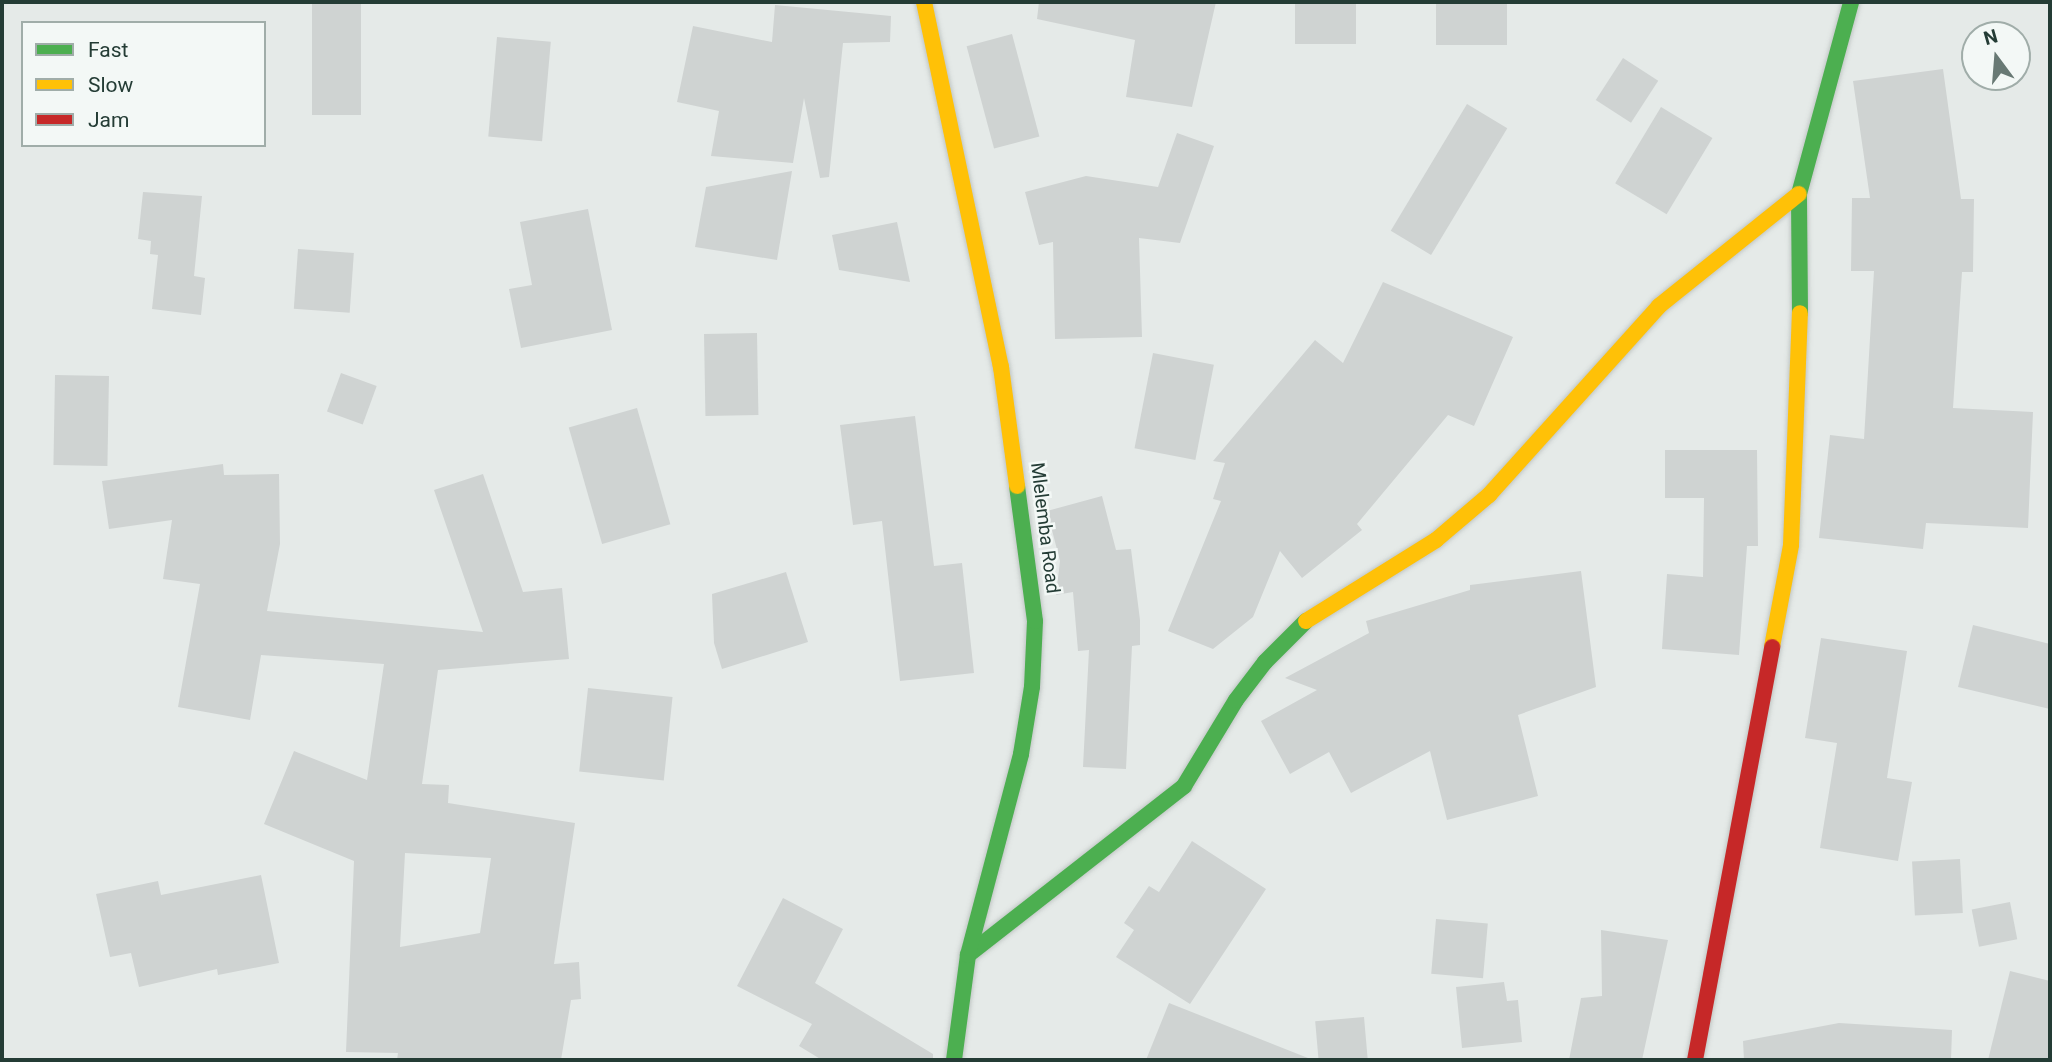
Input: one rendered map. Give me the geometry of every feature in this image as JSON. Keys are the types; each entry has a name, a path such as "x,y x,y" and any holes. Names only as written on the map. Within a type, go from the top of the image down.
{"street":[{"name":"Mlelemba Road","path":"924,2 1001,367 1035,621 1032,687 1021,754 968,955 954,1060"},
{"path":"1695,1060 1766,696 1791,545 1800,374 1799,194 1851,2"},
{"path":"968,955 1184,786 1236,700 1307,621 1436,540 1489,495 1659,306 1799,194"}],"building":[{"path":"312,2 361,2 361,115 312,115"},
{"path":"1039,2 1216,2 1192,107 1126,97 1135,40 1037,19"},
{"path":"1295,2 1356,2 1356,44 1295,44"},
{"path":"1436,2 1507,2 1507,45 1436,45"},
{"path":"775,5 891,16 890,42 843,43 829,177 820,178 804,98 793,163 711,156 719,111 677,102 693,26 772,42"},
{"path":"1012,34 1039,136 994,149 967,46"},
{"path":"497,37 551,42 542,141 488,137"},
{"path":"1623,58 1658,81 1631,123 1596,100"},
{"path":"1943,69 1961,199 1974,199 1973,272 1962,272 1953,408 2033,412 2028,528 1926,523 1923,549 1819,538 1830,435 1864,439 1874,271 1851,271 1852,198 1870,198 1853,81"},
{"path":"1467,104 1507,128 1431,255 1391,231"},
{"path":"1661,107 1712,138 1667,214 1615,183"},
{"path":"1177,133 1214,146 1180,243 1139,238 1142,337 1055,339 1053,242 1039,245 1025,192 1086,176 1158,187"},
{"path":"792,171 777,260 695,247 706,187"},
{"path":"143,192 202,196 194,276 205,278 201,315 152,309 158,255 150,254 151,241 138,239"},
{"path":"588,209 612,330 521,348 509,289 532,285 520,222"},
{"path":"897,222 910,282 839,270 832,235"},
{"path":"298,249 354,253 350,313 294,309"},
{"path":"1383,282 1513,337 1474,426 1448,415 1357,524 1362,530 1302,578 1280,551 1253,617 1213,649 1168,631 1221,501 1213,499 1225,463 1213,461 1315,340 1343,363"},
{"path":"757,333 758,415 705,416 704,334"},
{"path":"1153,353 1214,365 1195,460 1134,448"},
{"path":"341,373 377,386 363,425 327,412"},
{"path":"55,375 109,376 107,466 53,465"},
{"path":"637,408 670,524 602,544 569,428"},
{"path":"915,416 934,566 962,563 974,673 900,681 882,521 853,525 840,425"},
{"path":"1665,450 1757,450 1758,546 1747,546 1739,655 1662,649 1667,574 1703,577 1704,498 1665,498"},
{"path":"223,464 224,475 279,474 280,544 267,611 483,632 434,490 483,474 523,592 562,588 569,659 438,670 422,784 449,785 448,803 575,823 554,964 579,962 581,999 571,1000 561,1060 397,1060 398,1053 346,1052 354,861 264,824 294,751 367,780 384,664 261,655 250,720 178,707 200,584 163,579 172,520 109,529 102,481","holes":["405,853 491,858 480,933 400,947"]},
{"path":"1102,496 1116,550 1131,549 1140,620 1140,645 1132,646 1126,769 1083,767 1089,650 1078,651 1073,592 1056,595 1060,561 1047,511"},
{"path":"1581,571 1596,687 1518,715 1538,796 1447,820 1430,751 1351,793 1329,752 1290,774 1261,721 1317,690 1285,678 1369,633 1366,621 1470,590 1470,585"},
{"path":"786,572 808,642 722,669 714,643 712,594"},
{"path":"1973,625 2050,644 2050,709 1958,687"},
{"path":"1821,638 1907,651 1887,778 1912,782 1898,861 1820,848 1837,743 1805,738"},
{"path":"588,688 673,697 664,780 579,772"},
{"path":"1192,841 1266,889 1190,1004 1116,957 1134,930 1124,923 1149,886 1159,892"},
{"path":"1960,859 1963,913 1915,915 1912,862"},
{"path":"261,875 279,963 218,975 217,969 139,987 131,953 110,957 96,894 158,881 161,895"},
{"path":"783,898 843,929 815,983 933,1054 933,1060 822,1060 799,1046 812,1024 737,986"},
{"path":"2010,902 2017,939 1979,947 1972,909"},
{"path":"1436,919 1488,924 1483,978 1431,974"},
{"path":"1601,930 1668,940 1642,1060 1569,1060 1581,998 1602,996"},
{"path":"2010,971 2050,981 2050,1060 1988,1060"},
{"path":"1504,982 1507,1001 1518,1000 1522,1042 1462,1048 1456,987"},
{"path":"1169,1003 1308,1058 1308,1060 1146,1060"},
{"path":"1364,1017 1368,1060 1319,1060 1315,1021"},
{"path":"1839,1023 1952,1030 1951,1060 1744,1060 1743,1041"}],"traffic: fast":[{"path":"1800,313 1799,194 1851,2"},
{"path":"954,1060 968,955 1021,754 1032,687 1035,621 1017,486"},
{"path":"968,955 1184,786 1236,700 1265,662 1306,621"}],"traffic: slow":[{"path":"924,2 1001,367 1017,486"},
{"path":"1306,621 1436,540 1489,495 1659,306 1799,194"},
{"path":"1772,647 1791,545 1800,313"}],"traffic: jam":[{"path":"1695,1060 1772,647"}]}
